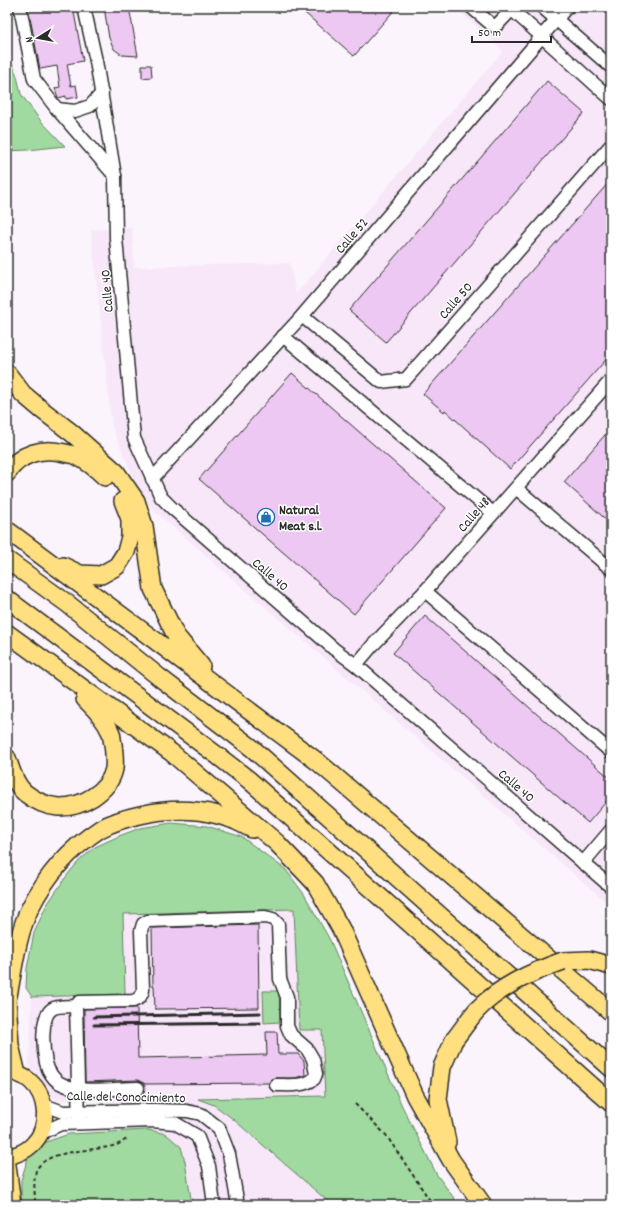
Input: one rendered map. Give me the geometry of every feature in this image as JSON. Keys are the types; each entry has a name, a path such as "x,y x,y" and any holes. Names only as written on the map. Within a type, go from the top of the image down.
{"highway":[{"path":"7,373 23,394 72,433 116,472 136,500 144,526 153,589 176,636 220,688"},
{"path":"7,473 10,468 26,455 42,450 76,455 93,466 109,480 122,500 130,519 130,537 126,552 117,566 101,575 80,574 42,557"},
{"path":"7,530 323,766 611,1012"},
{"path":"7,560 68,604 159,677 252,748 611,1068"},
{"path":"7,599 249,780 611,1104"},
{"path":"7,633 172,753 278,843 315,884 341,929 415,1096 451,1160 483,1205"},
{"path":"7,758 12,774 24,792 39,802 58,807 77,804 92,798 106,785 114,769 114,751 111,733 102,717 50,663"},
{"path":"8,996 20,935 30,908 44,884 64,859 81,842 102,828 123,819 152,812 180,809 206,812 234,820 278,843"},
{"path":"451,1160 438,1099 442,1067 454,1040 477,1010 502,990 538,970 563,961 589,960 611,966"}],"main road":[{"path":"7,978 12,1072 30,1081 39,1092 44,1105 45,1120 41,1133 32,1145 21,1153 7,1157 13,1205"}],"street":[{"path":"20,7 34,79 57,109 115,176"},
{"name":"Calle 40","path":"84,7 102,93 115,176 116,238 134,438 161,497 334,649 356,665 611,887"},
{"path":"471,7 494,26 498,24 511,8 541,37 611,98"},
{"path":"542,7 611,67"},
{"name":"Calle 52","path":"152,479 302,316 568,7"},
{"path":"57,109 75,111 90,106 102,93"},
{"name":"Calle 50","path":"302,316 381,382 406,379 611,145"},
{"path":"284,336 493,513"},
{"name":"Calle 48","path":"356,665 372,646 425,591 611,380"},
{"path":"516,488 611,570"},
{"path":"425,591 611,752"},
{"path":"583,862 611,830"},
{"path":"138,1088 78,1090 61,1084 53,1078 46,1063 44,1044 44,1022 47,1015 52,1009 76,1006 79,1002 132,1001 142,996 141,931 143,924 148,921 265,917 273,918 278,924 280,979 287,997 287,1026 291,1035 307,1049 313,1059 316,1074 314,1080 302,1085 276,1085"},
{"path":"76,1006 79,1118"},
{"name":"Calle del Conocimiento","path":"44,1105 79,1118 131,1131 165,1121 175,1123 197,1136 209,1166 214,1205"},
{"name":"Calle del Conocimiento","path":"41,1133 79,1118 154,1110 188,1111 201,1114 218,1128 229,1154 238,1205"}],"path":[{"path":"355,1104 386,1135 433,1205"},
{"path":"35,1202 36,1171 41,1163 48,1158 66,1153 116,1145 131,1131"}],"shaded area":[{"path":"455,7 611,7 611,906 151,508 133,477 112,427 91,230 132,228 134,267 290,263 296,294 503,51"},
{"path":"294,909 299,1030 322,1030 325,1096 199,1099 214,1105 233,1119 332,1205 192,1205 181,1147 156,1132 148,1130 109,1133 107,1100 57,1100 46,1092 38,1082 29,1065 32,997 125,994 123,914"}],"green space":[{"path":"7,51 17,76 21,94 40,120 65,146 7,151"},
{"path":"171,823 207,826 242,837 286,870 304,894 330,940 402,1106 437,1175 459,1205 332,1205 233,1119 214,1105 198,1099 325,1096 322,1030 299,1030 294,909 123,914 125,994 32,997 26,988 27,968 34,933 46,906 68,874 79,861 95,847 140,828"},
{"path":"263,991 279,991 280,1022 264,1023"},
{"path":"148,1130 166,1134 181,1147 192,1205 22,1205 21,1180 28,1158 40,1144 69,1134"}],"building":[{"path":"28,7 73,7 83,61 67,64 71,86 76,85 78,97 66,99 66,96 58,98 55,88 60,87 57,66 40,69"},
{"path":"104,7 129,7 138,56 122,55 114,49 109,38"},
{"path":"298,7 397,7 354,56"},
{"path":"142,65 151,65 152,77 142,78"},
{"path":"547,81 584,113 386,342 349,310"},
{"path":"611,180 611,354 510,469 445,410 444,412 423,394"},
{"path":"292,373 446,508 354,614 199,479"},
{"path":"611,428 611,524 564,482"},
{"path":"425,616 611,779 611,796 588,823 393,653"},
{"path":"258,925 259,1008 155,1009 152,928"},
{"path":"137,1008 138,1058 267,1055 266,1032 277,1032 278,1054 298,1054 304,1061 305,1075 295,1078 276,1078 272,1079 269,1083 145,1084 138,1080 85,1082 84,1009"}],"railway":[{"path":"94,1017 260,1013"},
{"path":"94,1025 260,1023"}],"place":[{"name":"Natural Meat s.l.","path":"266,517"}]}
